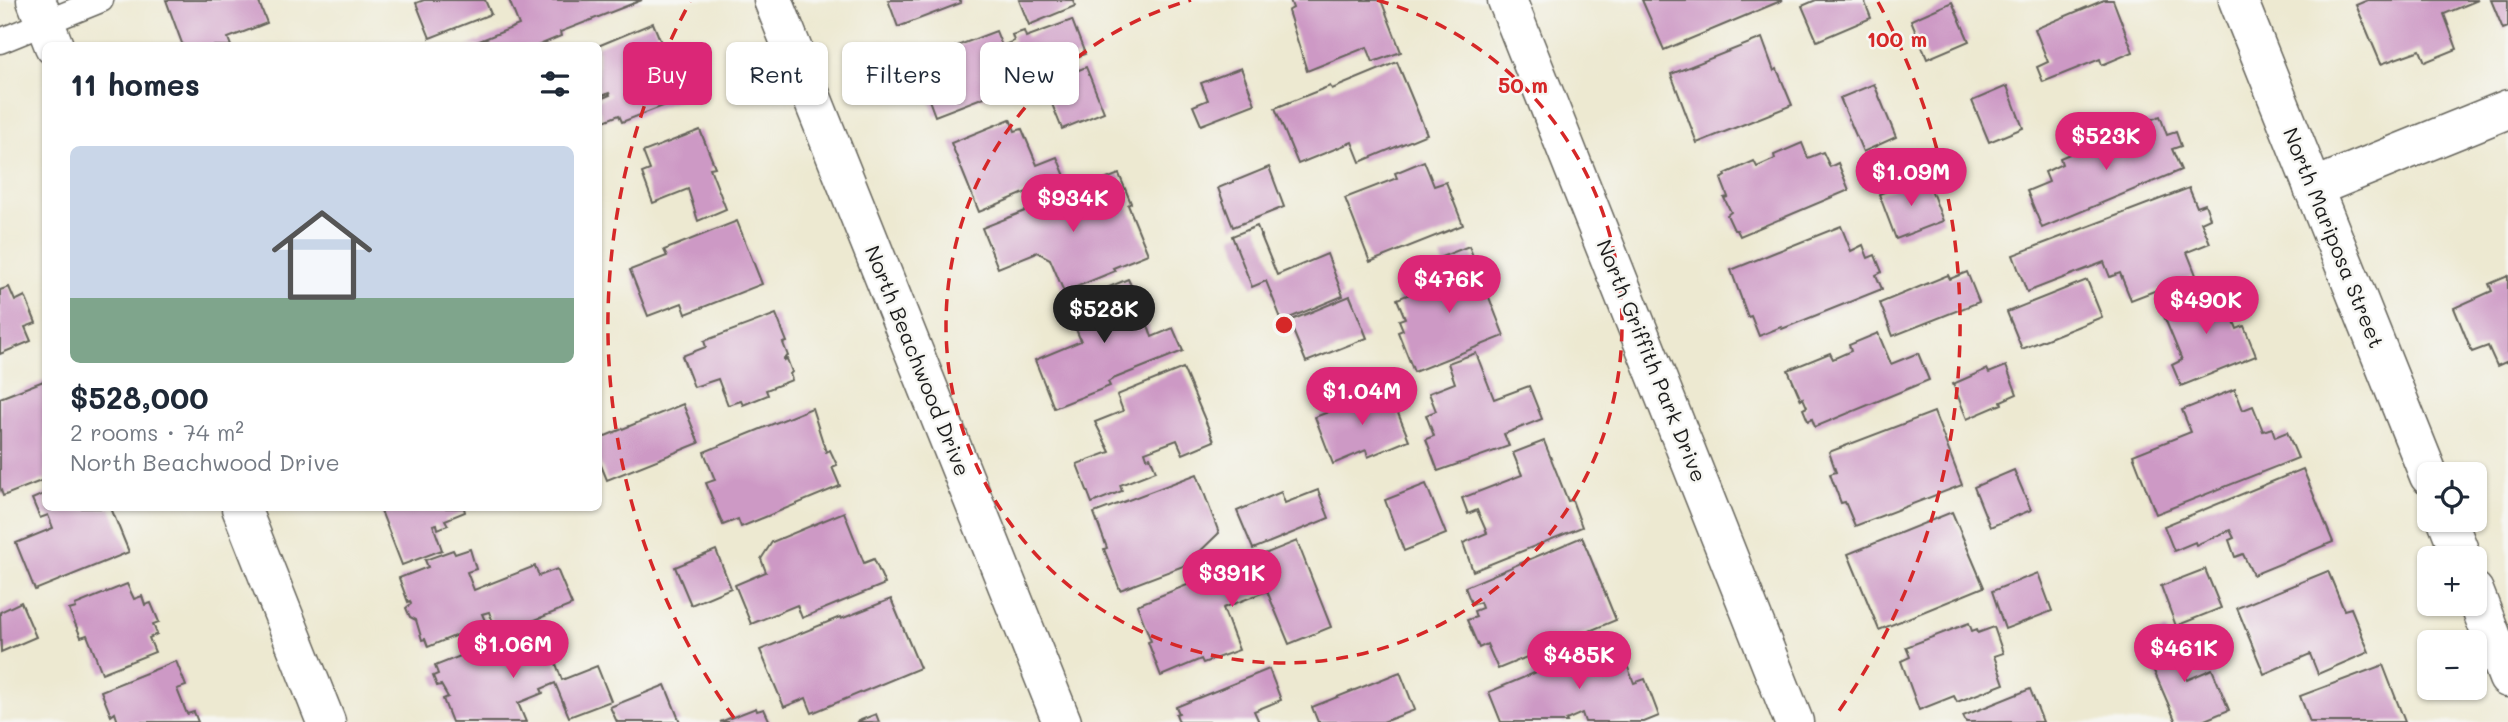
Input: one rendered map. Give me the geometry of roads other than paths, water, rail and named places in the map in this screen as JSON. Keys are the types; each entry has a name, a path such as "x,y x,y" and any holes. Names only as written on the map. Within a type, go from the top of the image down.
{"street":[{"name":"North Beachwood Drive","path":"773,0 1062,722"},
{"name":"North Griffith Park Drive","path":"1507,0 1794,722"},
{"name":"North Mariposa Street","path":"2238,0 2423,462"},
{"path":"2313,188 2508,108"},
{"path":"241,511 326,722"},
{"path":"2484,616 2508,678"}],"lane":[{"path":"0,41 101,0"}]}
